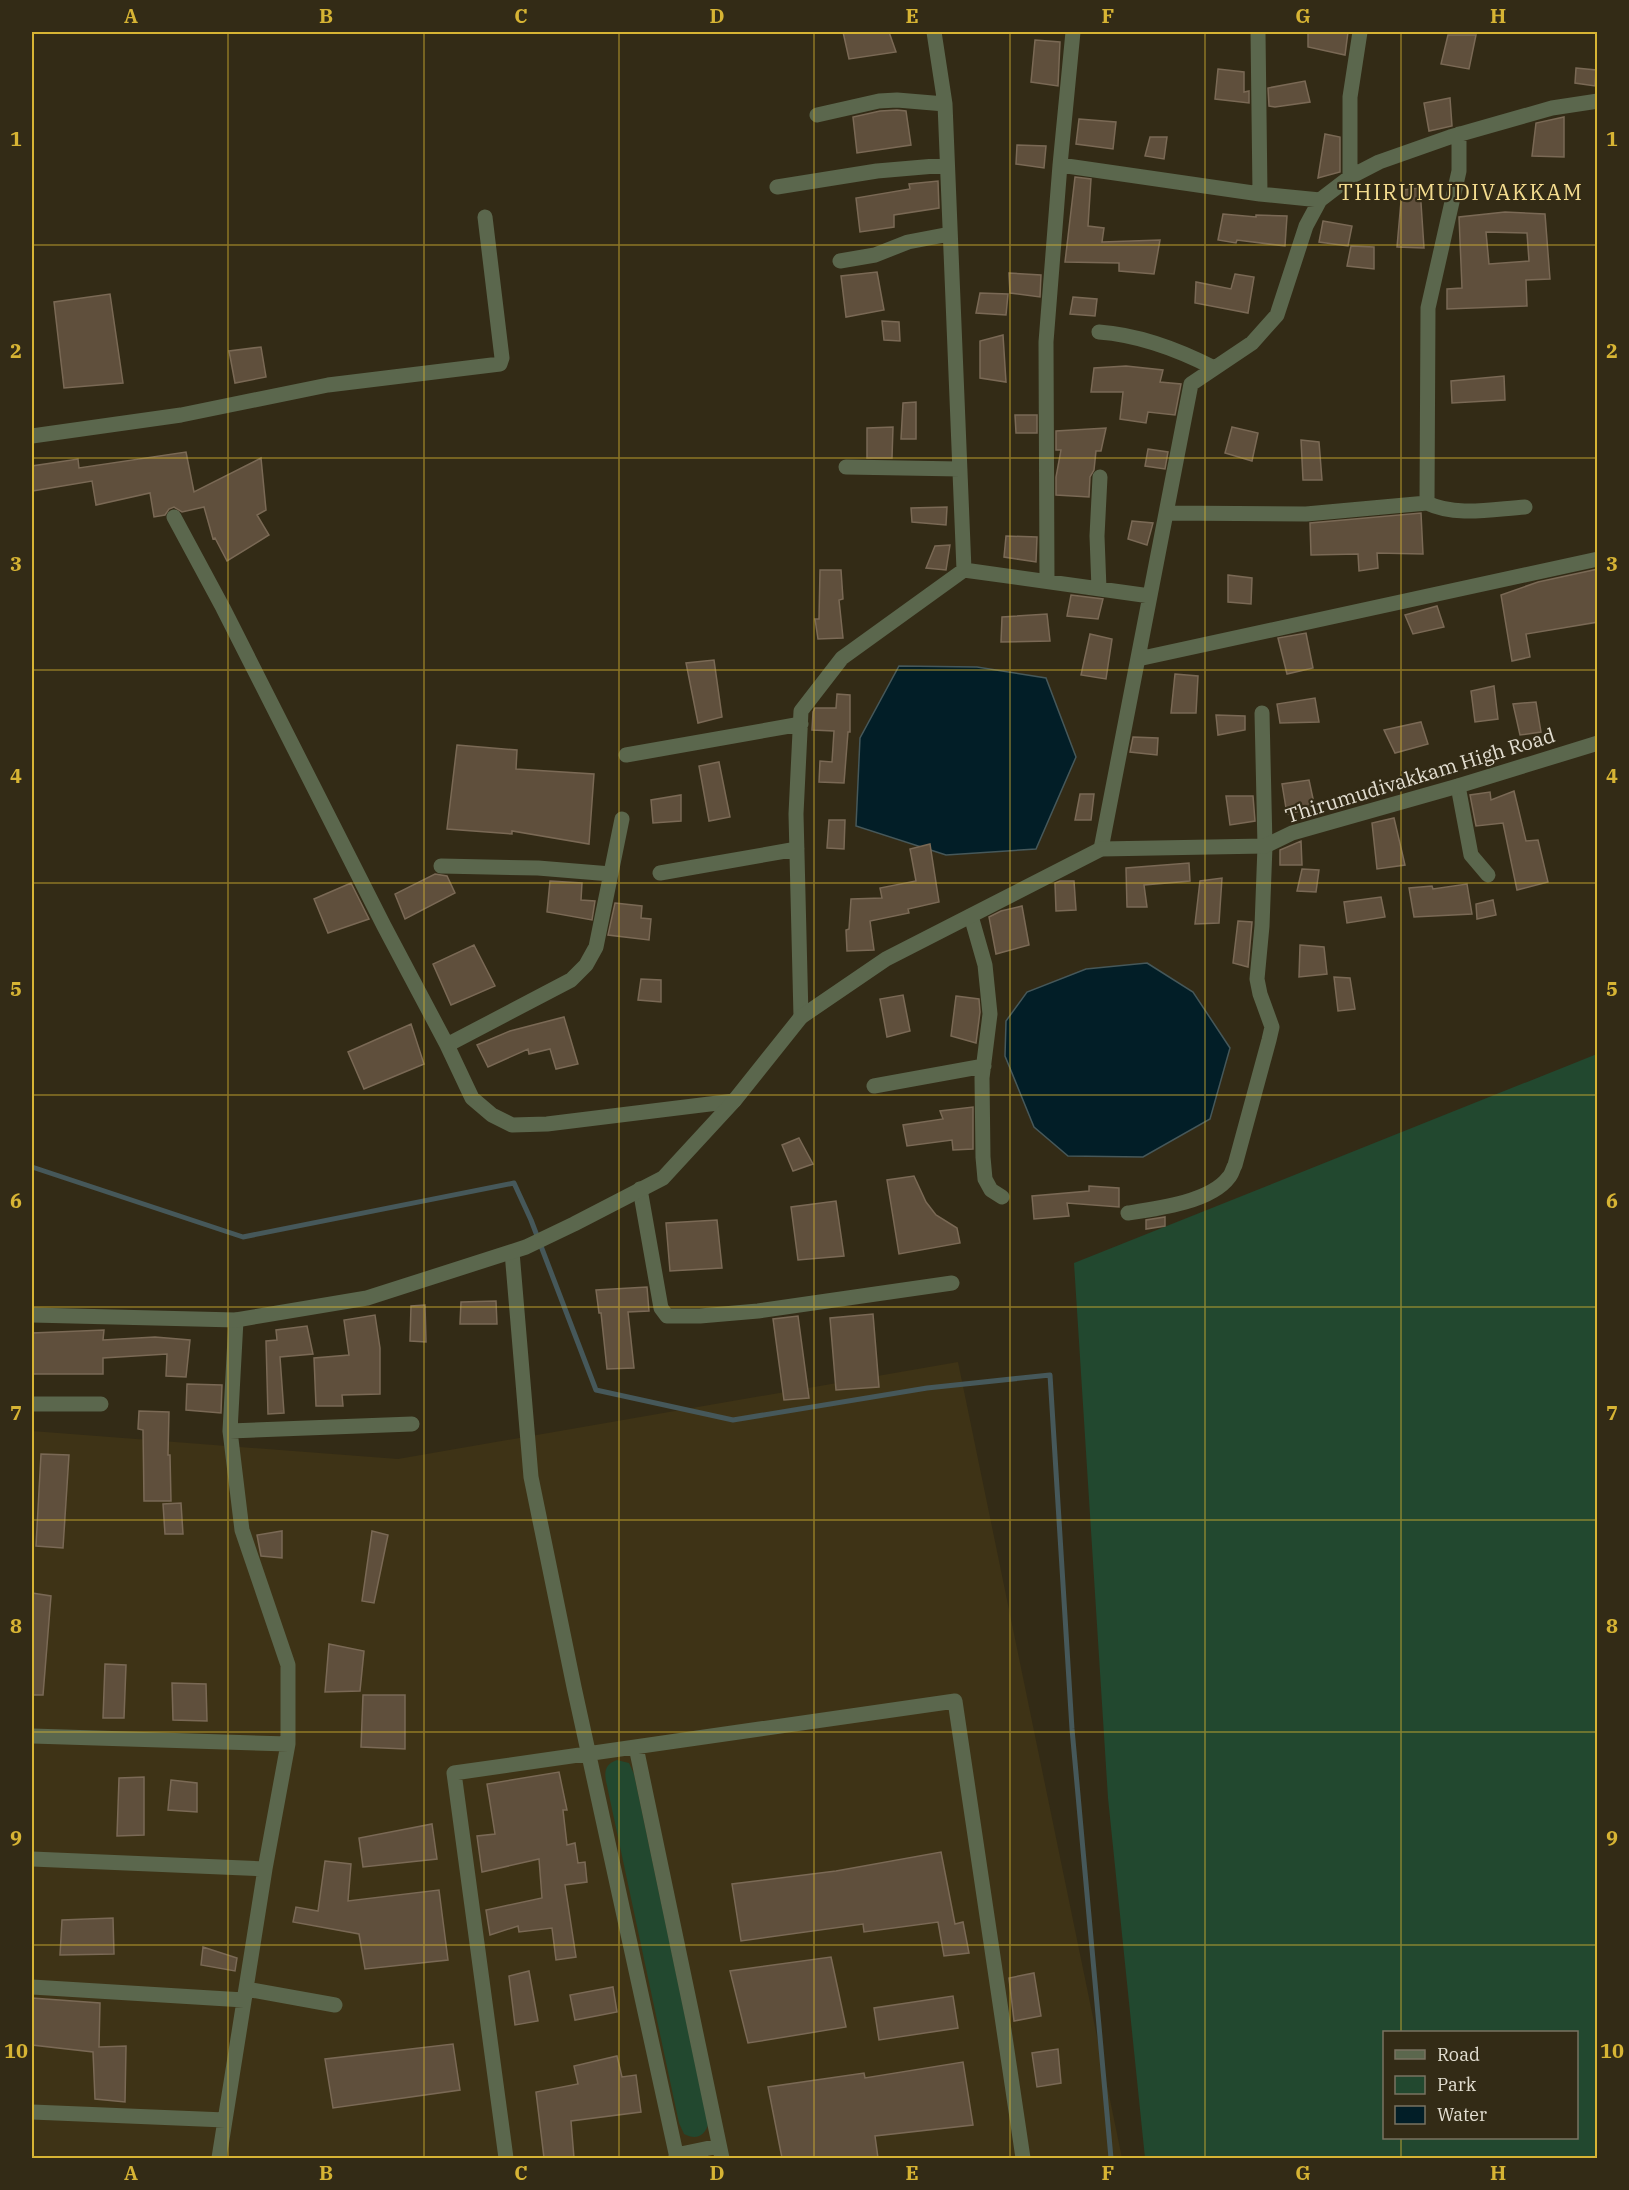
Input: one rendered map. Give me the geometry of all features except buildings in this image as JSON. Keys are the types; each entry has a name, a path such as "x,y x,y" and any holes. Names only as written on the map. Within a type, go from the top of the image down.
{"street":[{"path":"934,32 945,104 964,570"},
{"path":"1047,581 1046,342 1060,165 1074,32"},
{"path":"1258,32 1260,194"},
{"path":"1350,177 1350,97 1360,32"},
{"path":"817,115 879,101 897,100 945,104"},
{"path":"1101,849 1191,384 1252,343 1277,315 1306,226 1320,200 1350,177 1379,162 1459,134 1552,108 1598,101"},
{"path":"1427,503 1428,308 1459,171 1459,134"},
{"path":"777,187 877,171 947,165"},
{"path":"1060,165 1260,194 1320,200"},
{"path":"32,436 181,415 328,385 500,364 502,358 485,217"},
{"path":"840,261 875,255 908,242 950,234"},
{"path":"1099,332 1147,340 1183,351 1214,368"},
{"path":"846,467 960,469"},
{"path":"1099,589 1100,477"},
{"path":"1166,513 1306,514 1427,503 1440,510 1453,511 1525,507"},
{"path":"174,517 223,608 472,1098 492,1115 512,1125 547,1124 734,1101"},
{"path":"1138,659 1598,559"},
{"path":"801,1017 796,814 801,711 842,658 964,570 1150,596"},
{"path":"1128,1213 1163,1208 1199,1197 1228,1178 1235,1164 1272,1027 1257,979 1262,926 1265,846 1262,713"},
{"path":"626,755 801,724"},
{"name":"Thirumudivakkam High Road","path":"32,1315 236,1320 367,1298 519,1250 663,1178 734,1101 801,1017 886,959 1101,849 1265,846 1292,833 1598,743"},
{"path":"1458,786 1471,855 1488,875"},
{"path":"447,1045 571,980 586,965 596,947 622,819"},
{"path":"660,873 797,849"},
{"path":"441,866 538,868 611,874"},
{"path":"971,916 985,965 990,1014 981,1099 984,1168 991,1190 1002,1197"},
{"path":"874,1086 984,1066"},
{"path":"640,1189 661,1308 667,1316 700,1316 758,1311 952,1283"},
{"path":"519,1250 531,1477 676,2157 720,2152 636,1747"},
{"path":"219,2158 265,1869 288,1744 288,1665 242,1530 230,1431 236,1320"},
{"path":"32,1404 101,1404"},
{"path":"230,1431 412,1424"},
{"path":"506,2158 454,1773 955,1701 1023,2158"},
{"path":"32,1736 288,1744"},
{"path":"32,1859 265,1869"},
{"path":"32,1987 245,1995 335,2005"},
{"path":"32,2112 225,2120"}],"shaded area":[{"path":"958,1362 1122,2158 32,2158 32,1431 398,1459"}],"green space":[{"path":"1597,1054 1597,2158 1145,2158 1108,1798 1074,1263"},
{"path":"617,1760 629,1763 634,1774 708,2125 702,2135 695,2137 684,2134 679,2123 606,1781 607,1768 610,1763"}],"water":[{"path":"899,666 977,667 1046,678 1076,757 1036,849 946,855 856,826 860,738"},
{"path":"1147,963 1193,992 1230,1048 1210,1119 1143,1157 1068,1156 1034,1127 1005,1056 1006,1021 1027,992 1086,969"}],"waterway":[{"path":"32,1167 243,1237 514,1183 531,1220 596,1390 733,1420 927,1388 1050,1375 1072,1729 1111,2158"}],"district":[{"name":"THIRUMUDIVAKKAM","path":"1461,191"}]}
